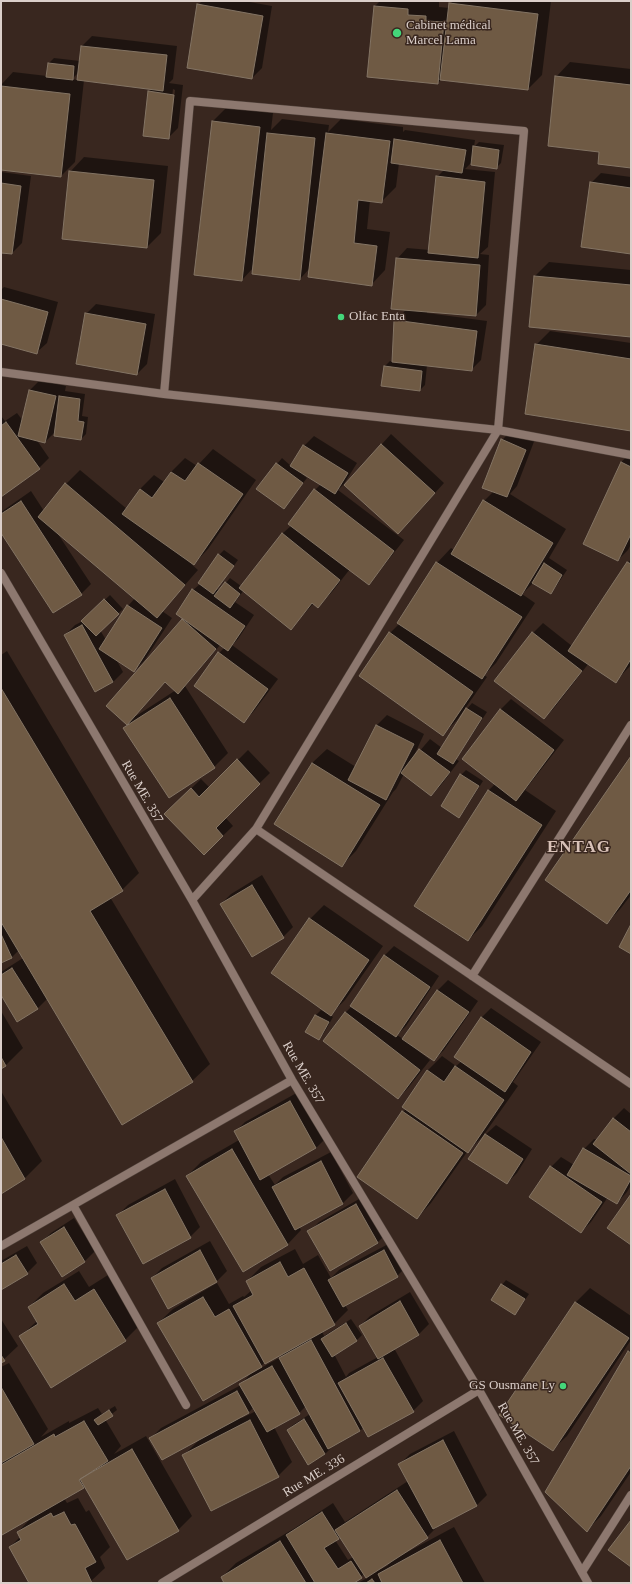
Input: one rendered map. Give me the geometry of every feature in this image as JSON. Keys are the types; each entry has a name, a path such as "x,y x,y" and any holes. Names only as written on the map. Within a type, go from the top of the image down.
{"street":[{"path":"164,394 190,101 524,131 498,430 256,829 192,900"},
{"path":"1,372 164,394 498,430 631,455"},
{"name":"Rue ME. 357","path":"1,573 192,900 292,1080 479,1390 582,1572 586,1582"},
{"path":"472,976 631,725"},
{"path":"256,829 631,1084"},
{"path":"1,1246 292,1080"},
{"path":"73,1205 186,1405"},
{"name":"Rue ME. 336","path":"162,1583 479,1390"},
{"path":"582,1572 631,1495"}],"building":[{"path":"449,3 538,14 528,90 440,80"},
{"path":"197,4 263,16 252,79 187,68"},
{"path":"374,6 408,9 408,15 426,16 426,21 444,22 438,84 367,77"},
{"path":"81,46 167,55 163,91 77,80"},
{"path":"48,63 74,66 73,80 46,77"},
{"path":"555,76 631,85 631,168 598,164 599,152 548,146"},
{"path":"1,86 70,94 61,177 1,170"},
{"path":"148,91 174,95 169,139 143,136"},
{"path":"212,121 260,127 242,281 194,275"},
{"path":"267,133 315,138 300,280 252,274"},
{"path":"326,133 390,141 382,203 358,200 354,243 377,246 372,286 308,277"},
{"path":"394,139 466,150 462,173 391,163"},
{"path":"473,146 499,150 497,169 471,165"},
{"path":"69,171 154,180 147,248 62,239"},
{"path":"436,176 485,182 478,258 428,253"},
{"path":"590,182 631,188 631,254 581,247"},
{"path":"1,183 21,186 12,254 1,253"},
{"path":"396,258 480,265 476,316 391,309"},
{"path":"534,276 631,285 631,337 529,327"},
{"path":"1,299 48,312 37,354 1,344"},
{"path":"85,313 146,324 137,375 76,364"},
{"path":"394,320 477,331 472,371 392,362"},
{"path":"535,344 631,359 631,431 525,414"},
{"path":"384,366 422,371 420,391 381,386"},
{"path":"29,390 56,396 45,443 18,436"},
{"path":"59,396 80,399 78,421 84,422 81,440 54,436"},
{"path":"6,422 40,469 1,497 1,426"},
{"path":"501,439 526,450 507,497 482,488"},
{"path":"381,444 435,493 398,534 344,485"},
{"path":"303,445 348,473 335,494 290,466"},
{"path":"621,462 631,467 631,534 618,561 583,544"},
{"path":"198,463 243,494 194,565 122,514 140,489 152,498 171,472 185,481"},
{"path":"276,463 303,483 284,509 256,489"},
{"path":"65,483 185,585 157,618 38,517"},
{"path":"314,489 394,551 369,585 288,524"},
{"path":"483,500 553,543 521,596 451,554"},
{"path":"21,501 82,595 53,613 1,533 1,514"},
{"path":"282,533 340,580 318,608 312,603 291,630 239,588"},
{"path":"218,554 234,566 213,594 198,583"},
{"path":"436,562 522,617 482,679 397,623"},
{"path":"627,562 631,564 631,659 616,683 568,651"},
{"path":"544,563 562,575 551,594 532,583"},
{"path":"225,582 240,594 230,608 214,596"},
{"path":"192,589 245,626 228,651 176,614"},
{"path":"104,599 119,614 96,636 81,621"},
{"path":"127,605 162,628 134,672 99,649"},
{"path":"182,619 216,649 178,694 165,682 127,725 106,706"},
{"path":"82,625 113,682 95,692 64,635"},
{"path":"389,632 473,692 443,736 359,676"},
{"path":"532,632 582,671 544,719 494,681"},
{"path":"218,652 268,689 244,723 194,686"},
{"path":"1,688 123,891 90,911 193,1082 122,1125 1,922"},
{"path":"170,698 215,768 169,798 123,728"},
{"path":"466,708 482,718 453,764 437,754"},
{"path":"500,709 554,750 516,801 462,759"},
{"path":"376,725 414,744 386,800 348,780"},
{"path":"419,749 450,772 431,796 401,773"},
{"path":"631,756 631,890 607,924 545,880"},
{"path":"237,759 260,784 216,828 223,836 204,855 164,814 191,788 199,797"},
{"path":"312,763 380,805 342,867 274,824"},
{"path":"460,774 479,786 459,818 441,806"},
{"path":"488,790 542,825 468,941 414,906"},
{"path":"252,885 284,938 252,957 220,904"},
{"path":"309,918 369,960 331,1016 271,973"},
{"path":"631,924 631,954 619,947"},
{"path":"1,934 12,958 1,963"},
{"path":"384,955 430,987 396,1037 350,1006"},
{"path":"12,968 38,1009 17,1022 1,995 1,975"},
{"path":"437,990 469,1012 434,1061 402,1039"},
{"path":"345,1012 420,1070 398,1099 323,1041"},
{"path":"315,1015 329,1022 319,1040 305,1032"},
{"path":"481,1017 531,1052 505,1092 454,1057"},
{"path":"1,1057 6,1066 1,1069"},
{"path":"455,1066 504,1100 468,1153 402,1107 427,1070 444,1082"},
{"path":"290,1101 316,1148 260,1180 234,1131"},
{"path":"402,1111 463,1153 417,1219 357,1177"},
{"path":"613,1118 631,1132 631,1174 593,1144"},
{"path":"485,1134 523,1159 507,1184 468,1159"},
{"path":"1,1137 25,1179 1,1194"},
{"path":"583,1148 631,1176 631,1179 617,1204 567,1175"},
{"path":"232,1149 288,1245 243,1272 186,1176"},
{"path":"321,1161 343,1204 295,1230 272,1187"},
{"path":"550,1166 602,1202 581,1233 529,1197"},
{"path":"165,1189 191,1238 143,1264 116,1215"},
{"path":"631,1194 631,1245 607,1228"},
{"path":"356,1204 378,1243 330,1271 307,1231"},
{"path":"64,1227 85,1262 62,1277 40,1242"},
{"path":"200,1250 217,1282 168,1309 151,1278"},
{"path":"384,1250 398,1277 343,1307 328,1280"},
{"path":"16,1255 28,1274 1,1290 1,1264"},
{"path":"280,1262 288,1277 304,1268 335,1325 265,1364 233,1306 253,1295 246,1281"},
{"path":"64,1284 75,1301 94,1289 126,1341 51,1388 19,1336 38,1324 28,1307"},
{"path":"501,1284 525,1299 515,1315 491,1300"},
{"path":"203,1297 215,1317 229,1309 262,1367 203,1401 157,1323"},
{"path":"400,1301 419,1335 378,1359 359,1326"},
{"path":"575,1302 629,1338 553,1451 499,1415"},
{"path":"346,1323 357,1341 332,1357 321,1339"},
{"path":"311,1340 360,1431 328,1449 279,1358"},
{"path":"628,1351 631,1353 631,1466 587,1532 545,1492"},
{"path":"1,1355 5,1361 1,1363"},
{"path":"383,1358 414,1412 368,1437 338,1383"},
{"path":"272,1366 300,1414 267,1432 239,1384"},
{"path":"1,1387 34,1444 1,1463"},
{"path":"237,1391 249,1413 162,1460 149,1438"},
{"path":"109,1410 113,1416 98,1425 94,1420"},
{"path":"304,1419 325,1454 308,1465 287,1430"},
{"path":"250,1420 279,1477 211,1511 182,1455"},
{"path":"84,1421 108,1461 79,1480 84,1488 2,1535 1,1465 54,1434 55,1437"},
{"path":"443,1440 477,1506 433,1529 398,1464"},
{"path":"132,1449 179,1531 127,1560 80,1479"},
{"path":"397,1490 428,1538 366,1578 335,1530"},
{"path":"64,1512 71,1525 75,1524 96,1562 85,1568 92,1583 29,1583 9,1547 21,1540 17,1532 51,1513 53,1517"},
{"path":"322,1512 339,1539 324,1548 338,1569 351,1561 362,1578 354,1583 315,1583 286,1535"},
{"path":"631,1520 631,1567 608,1550"},
{"path":"440,1540 463,1583 382,1583 378,1574"},
{"path":"280,1541 306,1583 224,1583 221,1577"},
{"path":"372,1579 375,1583 366,1583"}],"place":[{"name":"Cabinet médical Marcel Lama","path":"397,33"},
{"name":"Olfac Enta","path":"341,317"},
{"name":"GS Ousmane Ly","path":"563,1386"}],"district":[{"name":"ENTAG","path":"579,848"}]}
